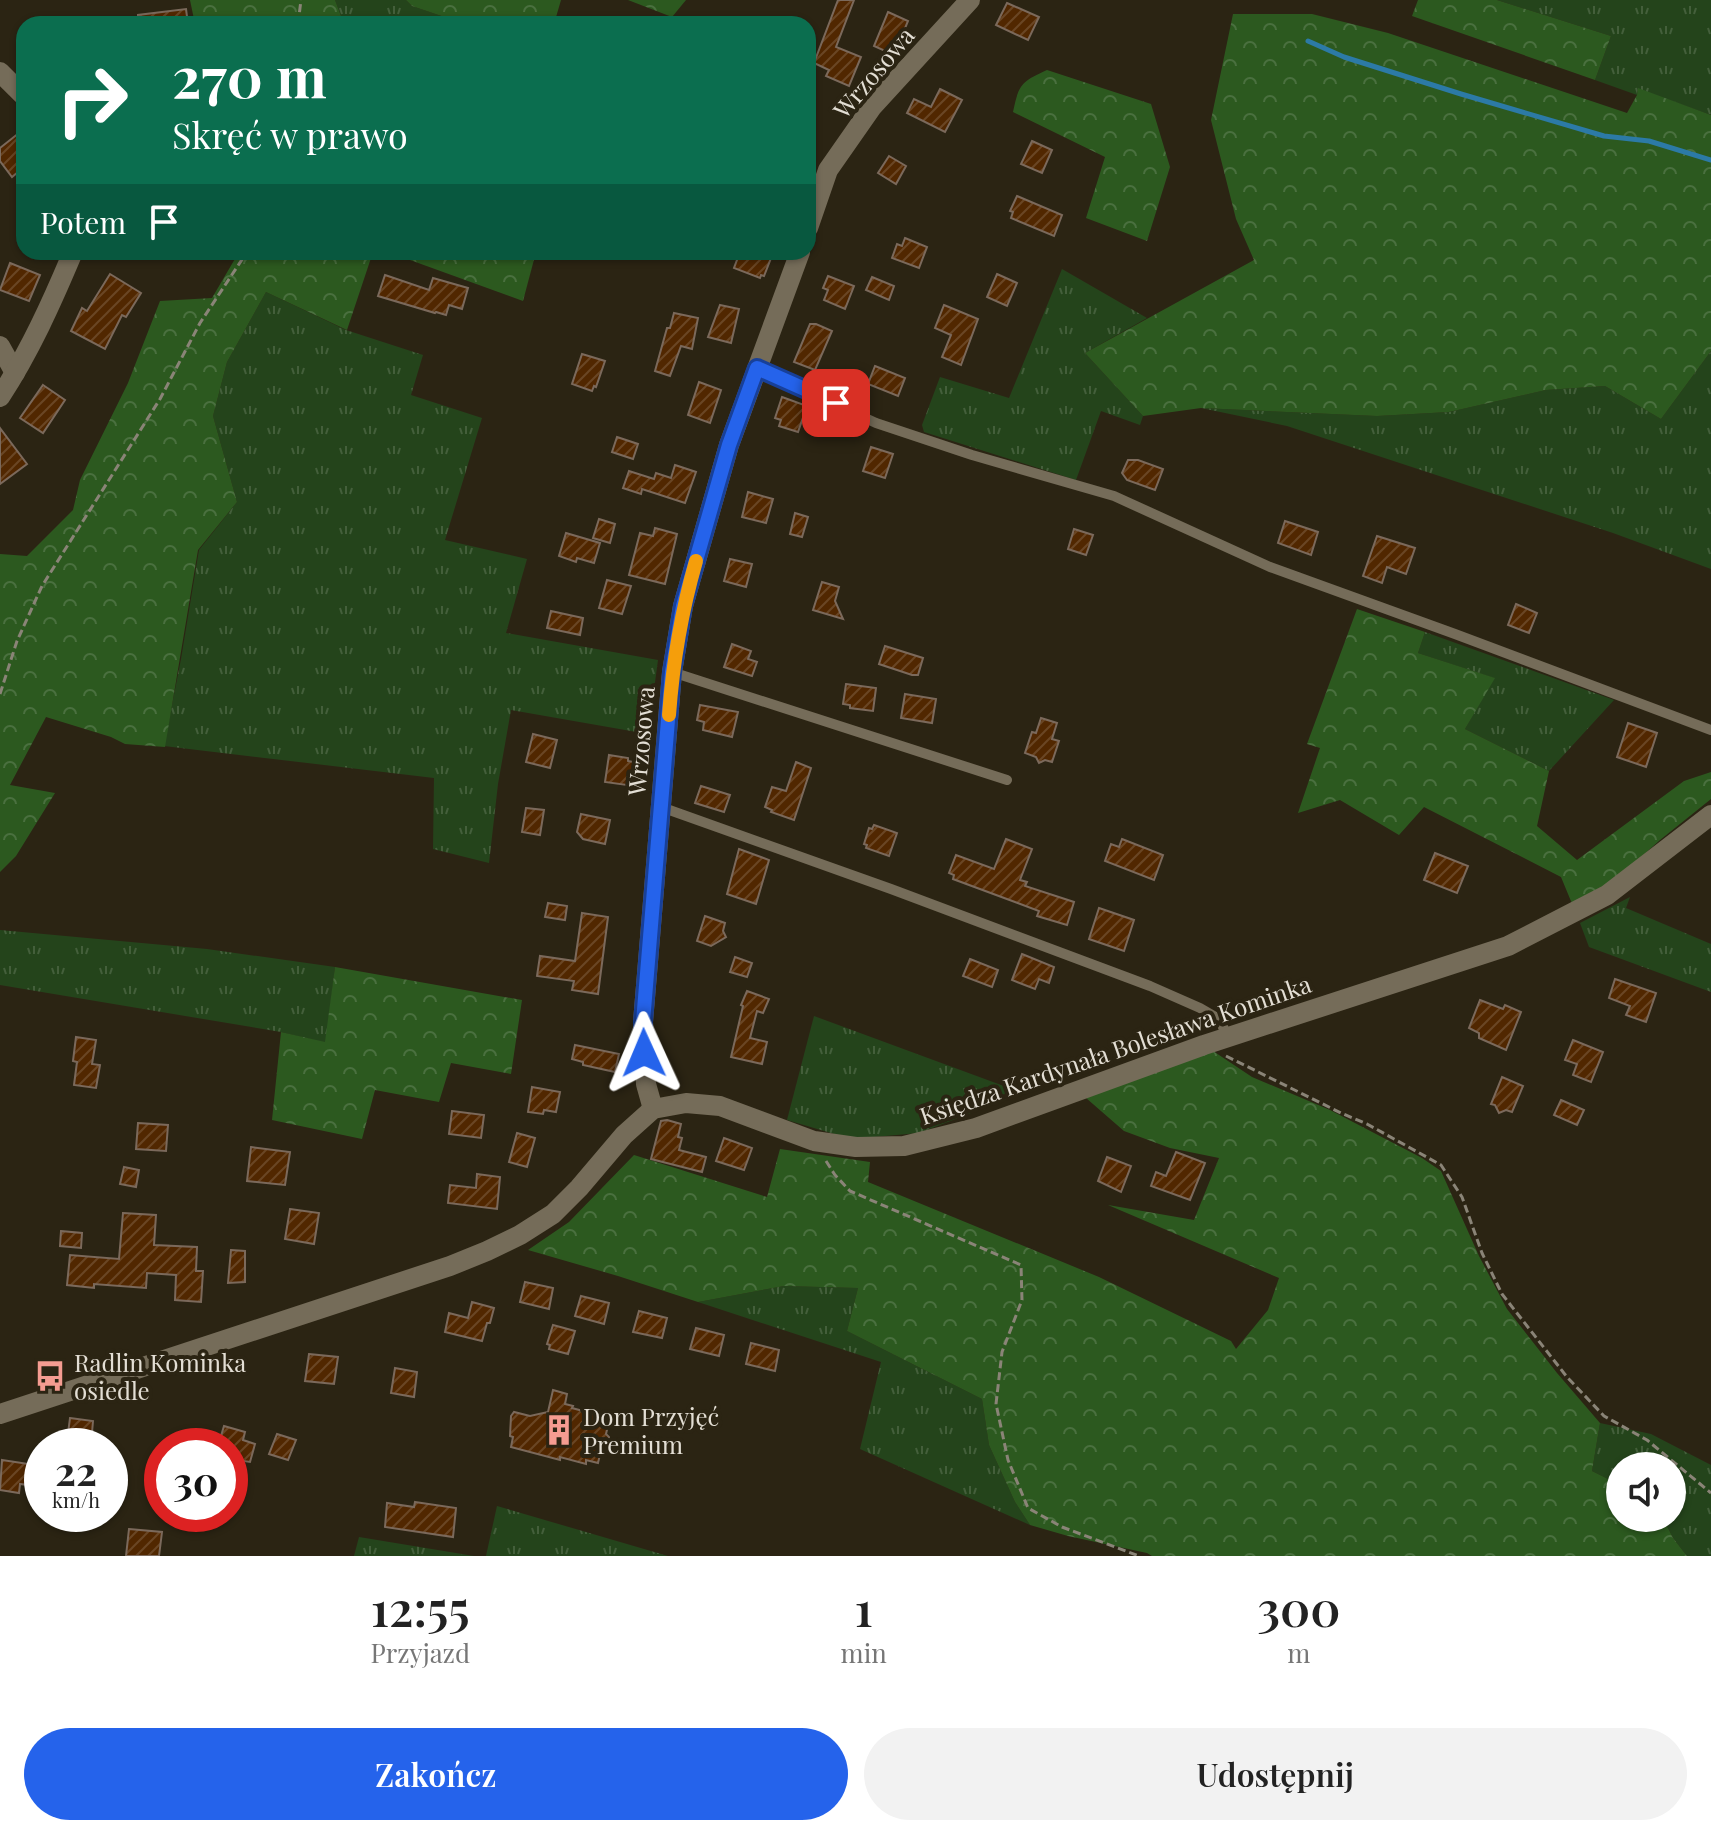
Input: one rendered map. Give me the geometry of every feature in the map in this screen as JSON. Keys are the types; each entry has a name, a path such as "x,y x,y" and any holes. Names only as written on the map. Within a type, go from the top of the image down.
{"street":[{"name":"Wrzosowa","path":"816,205 828,170 872,107 970,0"},
{"path":"0,72 16,88"},
{"path":"0,397 51,307 70,260"},
{"name":"Wrzosowa","path":"653,1109 646,1084 643,1022 672,672 683,606 729,445 797,260"},
{"path":"0,346 15,373"},
{"name":"Księdza Kardynała Bolesława Kominka","path":"653,1109 686,1103 720,1106 814,1141 856,1147 904,1146 976,1128 1204,1045 1508,946 1607,895 1711,815"},
{"path":"0,1414 421,1276 487,1251 553,1214 624,1135 653,1109"}],"lane":[{"path":"757,368 876,423 972,455 1114,496 1270,567 1711,730"},
{"path":"672,672 1007,780"},
{"path":"661,807 1150,986 1219,1019 1228,1037"}],"path":[{"path":"0,694 17,641 42,586 160,399 200,323 242,260"},
{"path":"1204,1045 1367,1124 1441,1165 1462,1197 1482,1253 1502,1294 1567,1377 1604,1416 1647,1440 1711,1493"},
{"path":"814,1141 835,1175 850,1191 1021,1265 1022,1300 1002,1352 996,1404 1008,1460 1028,1508 1062,1527 1139,1556"}],"green space":[{"path":"190,0 335,0 341,16 193,16"},
{"path":"335,0 406,0 412,6 441,16 341,16"},
{"path":"406,0 561,0 556,16 441,16 412,6"},
{"path":"628,0 686,0 669,16"},
{"path":"1418,0 1497,0 1611,36 1595,80 1412,16"},
{"path":"1497,0 1711,0 1711,115 1638,89 1637,95 1595,80 1611,36"},
{"path":"1233,14 1312,14 1388,33 1627,113 1638,88 1711,115 1711,351 1661,419 1605,386 1546,390 1449,412 1377,416 1201,408 1143,416 1085,353 1254,260 1236,219 1211,120"},
{"path":"1047,70 1151,104 1170,167 1147,241 1086,218 1105,157 1013,112 1022,85"},
{"path":"234,260 370,260 347,330 266,292 227,362 213,416 237,502 198,550 165,747 125,744 46,717 10,785 55,793 16,856 0,872 0,554 27,556 73,510 80,480 128,383 160,301 212,298"},
{"path":"410,260 534,260 523,301"},
{"path":"1062,269 1147,318 1085,353 1143,416 1140,425 1101,411 1076,480 924,432 922,425 940,377 1009,398"},
{"path":"266,292 346,330 423,355 411,395 482,418 445,540 527,559 506,633 658,660 648,734 511,710 489,863 433,849 434,778 164,746 199,550 237,502 213,416 227,362"},
{"path":"1711,351 1711,569 1613,533 1287,426 1201,408 1377,416 1449,412 1546,390 1605,386 1661,419"},
{"path":"1357,609 1425,632 1418,653 1495,678 1465,729 1549,771 1537,826 1577,860 1684,781 1711,772 1711,799 1611,884 1573,906 1561,877 1424,807 1399,835 1340,800 1298,813 1320,748 1307,744"},
{"path":"1425,632 1614,700 1549,771 1465,729 1494,678 1418,653"},
{"path":"1630,897 1626,908 1711,944 1711,992 1589,947 1580,923"},
{"path":"0,930 207,949 335,967 326,1043 281,1032 0,985"},
{"path":"335,967 522,1000 511,1074 451,1063 439,1102 375,1090 362,1139 272,1120 281,1032 325,1042"},
{"path":"814,1016 1023,1093 919,1133 851,1139 787,1120"},
{"path":"1204,1045 1252,1077 1330,1110 1441,1171 1507,1309 1600,1423 1592,1471 1606,1478 1606,1532 1670,1532 1687,1556 1152,1556 1068,1536 1030,1525 1015,1502 989,1445 982,1399 847,1331 858,1288 784,1286 698,1302 528,1250 569,1222 634,1155 767,1197 780,1149 870,1162 868,1182 1099,1277 1231,1341 1236,1349 1268,1310 1279,1278 1108,1205 1194,1220 1219,1158 1170,1148 1124,1131 1078,1091"},
{"path":"784,1286 858,1288 847,1331 982,1399 989,1445 1015,1502 1030,1525 860,1449 881,1362 698,1302"},
{"path":"1600,1423 1651,1434 1686,1452 1606,1452 1606,1478 1592,1471"},
{"path":"1686,1452 1711,1465 1711,1556 1687,1556 1670,1532 1686,1532"},
{"path":"497,1506 668,1556 486,1556"},
{"path":"359,1537 474,1556 354,1556"}],"building":[{"path":"838,0 854,0 836,47 861,57 849,86 826,76 829,70 816,64"},
{"path":"1007,3 1039,17 1028,40 996,25"},
{"path":"186,9 187,16 138,16"},
{"path":"888,12 908,21 894,55 874,46"},
{"path":"940,89 962,100 945,132 907,113 914,99 931,107"},
{"path":"16,135 16,174 12,177 0,161 0,148"},
{"path":"1032,141 1052,150 1042,173 1021,164"},
{"path":"889,156 906,166 896,184 878,173"},
{"path":"1017,196 1062,215 1054,236 1011,218 1013,212 1010,211"},
{"path":"905,238 927,247 919,268 892,258 897,244 902,246"},
{"path":"737,260 770,260 764,276 760,278 734,268"},
{"path":"10,263 40,275 29,301 0,290"},
{"path":"110,274 141,293 126,317 122,315 105,349 71,331 82,308 87,311"},
{"path":"997,274 1017,283 1007,306 987,297"},
{"path":"385,275 429,290 433,278 468,288 462,309 449,305 446,315 378,296"},
{"path":"828,276 854,286 845,309 824,300 828,290 823,288"},
{"path":"872,277 894,286 889,300 866,290"},
{"path":"720,305 739,309 731,343 708,337"},
{"path":"944,305 978,319 961,365 942,357 951,335 935,328"},
{"path":"674,313 698,318 692,349 681,346 670,376 655,371"},
{"path":"810,324 832,331 815,370 794,362"},
{"path":"582,354 605,361 592,391 572,384"},
{"path":"875,366 905,378 898,396 868,384"},
{"path":"699,382 721,390 710,423 688,415"},
{"path":"43,385 65,400 43,433 20,418"},
{"path":"782,397 807,406 798,432 779,426 781,420 775,418"},
{"path":"0,428 27,464 0,484"},
{"path":"617,437 638,444 633,459 612,452"},
{"path":"871,447 893,454 885,478 863,471"},
{"path":"1128,460 1138,460 1163,469 1155,490 1127,480 1122,473"},
{"path":"675,465 696,472 685,503 642,489 641,494 623,488 629,471 654,479 656,473 671,478"},
{"path":"748,492 773,499 766,523 742,517"},
{"path":"795,513 808,517 802,537 790,534"},
{"path":"599,519 615,524 610,543 593,538"},
{"path":"1285,521 1318,532 1311,555 1278,543"},
{"path":"655,528 677,534 665,584 629,575 640,533 653,536"},
{"path":"1074,529 1093,535 1086,555 1068,549"},
{"path":"566,533 600,543 594,563 577,558 576,562 559,556"},
{"path":"1377,536 1415,548 1406,574 1387,567 1382,583 1363,576"},
{"path":"730,559 752,564 746,587 724,581"},
{"path":"607,580 631,586 622,614 599,608"},
{"path":"822,582 839,587 835,601 843,619 813,610"},
{"path":"1516,604 1537,613 1529,633 1508,625"},
{"path":"551,611 583,618 580,635 547,628"},
{"path":"732,644 751,651 748,659 757,662 752,676 724,667"},
{"path":"885,646 923,658 918,675 879,664"},
{"path":"846,684 876,688 873,711 843,704"},
{"path":"905,694 936,699 932,723 901,718"},
{"path":"700,705 738,712 732,737 703,730 704,722 697,720"},
{"path":"1041,718 1057,723 1052,739 1059,741 1052,762 1045,760 1039,763 1036,757 1025,753"},
{"path":"1628,723 1657,733 1646,767 1617,757"},
{"path":"533,734 557,740 550,768 526,762"},
{"path":"609,755 638,763 634,786 605,782"},
{"path":"796,762 811,768 794,820 765,807 772,787 786,791"},
{"path":"701,786 730,795 724,812 695,803"},
{"path":"526,808 544,810 540,835 522,832"},
{"path":"581,814 610,820 605,844 583,839 577,832"},
{"path":"874,825 897,833 889,856 866,848 864,844 869,828 872,829"},
{"path":"1006,839 1032,849 1020,880 1027,882 1025,886 1074,902 1067,925 1037,916 1039,911 953,879 954,875 949,873 956,855 994,869"},
{"path":"1122,839 1163,855 1154,880 1105,861 1111,844 1119,847"},
{"path":"739,849 769,860 756,904 727,894"},
{"path":"1435,853 1468,866 1457,893 1424,880"},
{"path":"548,903 567,906 565,920 545,917"},
{"path":"1099,908 1134,920 1124,951 1089,939"},
{"path":"582,913 608,917 598,994 572,990 574,981 537,976 540,956 575,961"},
{"path":"705,916 725,923 723,931 726,937 711,946 697,941"},
{"path":"1022,954 1054,967 1049,983 1039,979 1035,989 1012,980"},
{"path":"735,957 752,963 747,977 730,972"},
{"path":"970,959 998,970 992,987 963,976"},
{"path":"1615,979 1656,993 1646,1022 1626,1015 1630,1006 1609,998"},
{"path":"747,991 769,999 763,1013 757,1011 750,1038 767,1042 762,1064 731,1057 741,1005"},
{"path":"1480,1000 1521,1012 1506,1050 1479,1038 1479,1033 1469,1028"},
{"path":"76,1037 96,1040 92,1064 100,1065 96,1088 74,1085"},
{"path":"1573,1040 1603,1052 1591,1082 1573,1075 1577,1064 1565,1060"},
{"path":"575,1045 619,1054 615,1072 583,1065 583,1062 572,1059"},
{"path":"1502,1077 1523,1086 1512,1112 1506,1110 1499,1113 1491,1104"},
{"path":"532,1087 560,1092 556,1112 528,1112"},
{"path":"1561,1100 1584,1110 1577,1125 1554,1115"},
{"path":"452,1111 484,1115 481,1138 449,1134"},
{"path":"661,1121 681,1124 679,1150 706,1157 702,1172 651,1159"},
{"path":"138,1123 168,1125 166,1151 136,1149"},
{"path":"517,1133 535,1138 527,1167 509,1162"},
{"path":"724,1138 752,1148 744,1170 716,1161"},
{"path":"251,1147 290,1152 285,1185 247,1181"},
{"path":"1176,1152 1205,1163 1190,1200 1151,1186 1156,1172 1166,1176"},
{"path":"1107,1157 1131,1166 1121,1192 1098,1181"},
{"path":"124,1167 139,1170 136,1187 120,1184"},
{"path":"477,1174 500,1177 497,1209 448,1203 450,1185 476,1188"},
{"path":"290,1209 319,1213 314,1244 285,1239"},
{"path":"123,1213 156,1215 154,1245 197,1247 196,1271 203,1271 201,1302 175,1300 176,1275 147,1273 146,1288 67,1285 70,1255 119,1259"},
{"path":"61,1231 82,1233 81,1248 60,1246"},
{"path":"231,1250 245,1251 245,1282 228,1283"},
{"path":"525,1282 553,1288 549,1309 520,1302"},
{"path":"581,1296 609,1303 604,1324 575,1316"},
{"path":"472,1302 494,1308 482,1341 445,1332 449,1313 468,1318"},
{"path":"639,1311 667,1318 662,1338 633,1332"},
{"path":"553,1325 575,1331 568,1354 549,1349 550,1345 547,1344"},
{"path":"696,1328 724,1335 719,1356 690,1349"},
{"path":"751,1343 779,1350 775,1371 746,1364"},
{"path":"309,1354 338,1357 334,1384 305,1381"},
{"path":"395,1368 417,1372 414,1397 391,1393"},
{"name":"Dom Przyjęć Premium","path":"553,1390 567,1394 565,1404 572,1408 609,1421 606,1434 609,1437 608,1445 601,1450 598,1463 586,1460 586,1464 560,1457 560,1460 511,1447 511,1416 514,1412 530,1416 548,1412"},
{"path":"70,1418 93,1421 92,1428 69,1428"},
{"path":"277,1434 296,1440 288,1460 269,1454"},
{"path":"248,1442 255,1444 248,1462"},
{"path":"2,1460 24,1463 24,1485 20,1484 19,1493 0,1490"},
{"path":"415,1502 456,1508 453,1537 385,1527 387,1503 414,1507"},
{"path":"129,1529 162,1532 159,1556 126,1556"}],"waterway":[{"path":"1308,41 1344,57 1461,94 1604,136 1649,141 1711,160"}],"slow traffic":[{"path":"669,715 672,672 683,606 696,561"}],"place":[{"name":"Radlin Kominka osiedle","path":"50,1376"},
{"name":"Dom Przyjęć Premium","path":"559,1430"}],"route":[{"path":"644,1053 643,1022 672,672 683,606 729,445 757,368 836,403"}]}
